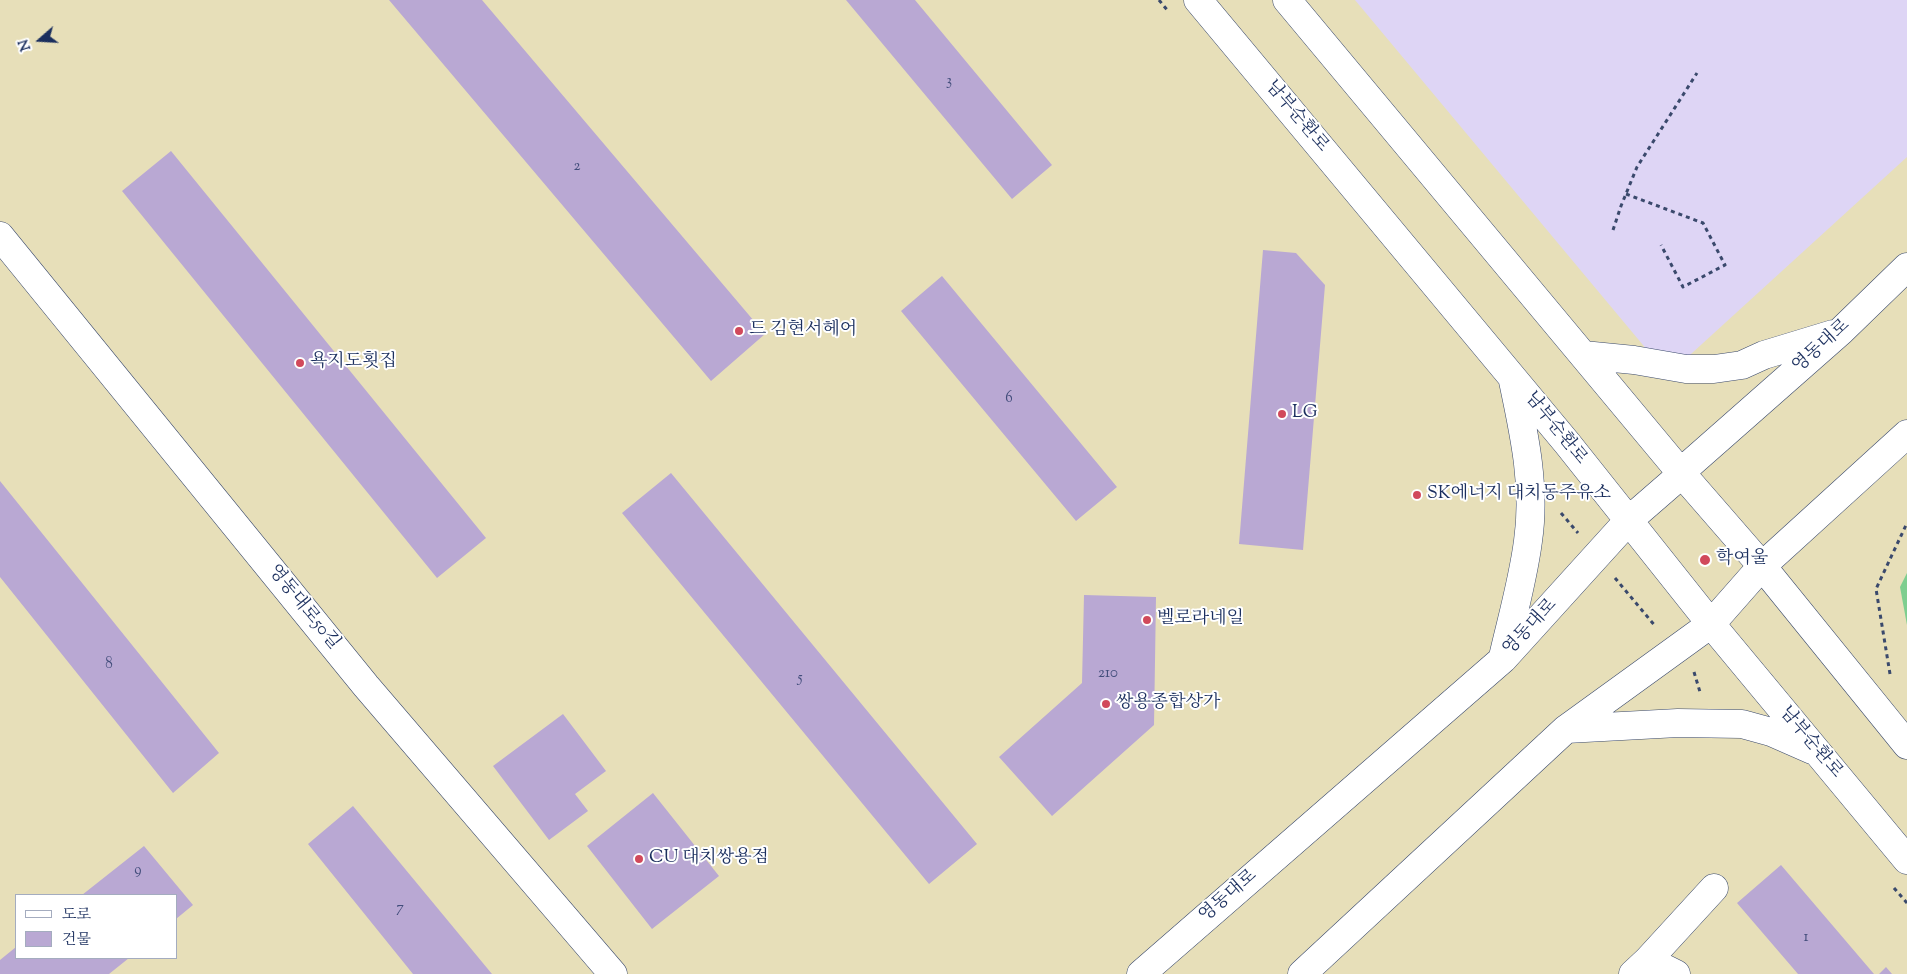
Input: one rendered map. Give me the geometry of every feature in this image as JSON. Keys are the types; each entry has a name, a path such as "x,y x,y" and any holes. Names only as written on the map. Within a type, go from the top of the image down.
{"main road":[{"name":"남부순환로","path":"1198,0 1512,378 1629,520 1711,624 1907,860"},
{"path":"1287,0 1682,474 1762,566 1907,744"},
{"name":"영동대로50길","path":"0,236 366,686 613,974"},
{"name":"영동대로","path":"1141,974 1503,659 1629,520 1682,474 1697,457 1841,331 1907,267"},
{"path":"1583,355 1634,360 1686,369 1714,369 1742,364 1764,355 1841,331"},
{"path":"1503,659 1529,540 1530,497 1526,440 1512,378"},
{"path":"1302,974 1566,729 1711,624 1762,566 1907,434"},
{"path":"1566,729 1678,723 1742,724 1770,732 1818,752"},
{"path":"1640,967 1714,888"},
{"path":"1640,967 1676,974"}],"path":[{"path":"1613,230 1637,167 1697,73"},
{"path":"1626,194 1702,223 1724,265 1683,287 1661,245"},
{"path":"1891,677 1876,589 1907,523"}],"shaded area":[{"path":"1355,0 1907,0 1907,157 1668,375"}],"green space":[{"path":"1907,573 1907,625 1900,587"}],"building":[{"path":"389,0 482,0 765,334 711,381"},
{"path":"846,0 915,0 1052,165 1012,199"},
{"path":"171,151 486,538 437,578 122,191"},
{"name":"LG","path":"1263,250 1296,253 1325,285 1303,550 1239,544"},
{"path":"942,276 1117,487 1076,521 901,311"},
{"path":"671,473 977,844 929,884 622,513"},
{"path":"0,481 219,753 173,793 0,577"},
{"name":"쌍용종합상가","path":"1084,595 1156,597 1154,725 1052,816 999,757 1082,683"},
{"path":"563,714 606,771 575,794 588,811 549,840 493,766"},
{"path":"653,793 719,876 652,929 587,846"},
{"path":"353,806 492,974 413,974 308,844"},
{"path":"144,846 193,905 178,917 178,894 83,894"},
{"path":"1781,865 1874,974 1798,974 1737,903"},
{"path":"15,948 15,959 128,959 109,974 0,974 0,960"},
{"path":"1886,967 1892,974 1879,974"}],"place":[{"name":"드 김현서헤어","path":"739,331"},
{"name":"욕지도횟집","path":"300,363"},
{"name":"LG","path":"1282,414"},
{"name":"SK에너지 대치동주유소","path":"1417,495"},
{"name":"학여울","path":"1705,560"},
{"name":"벨로라네일","path":"1147,620"},
{"name":"쌍용종합상가","path":"1106,704"},
{"name":"CU 대치쌍용점","path":"639,859"}]}
